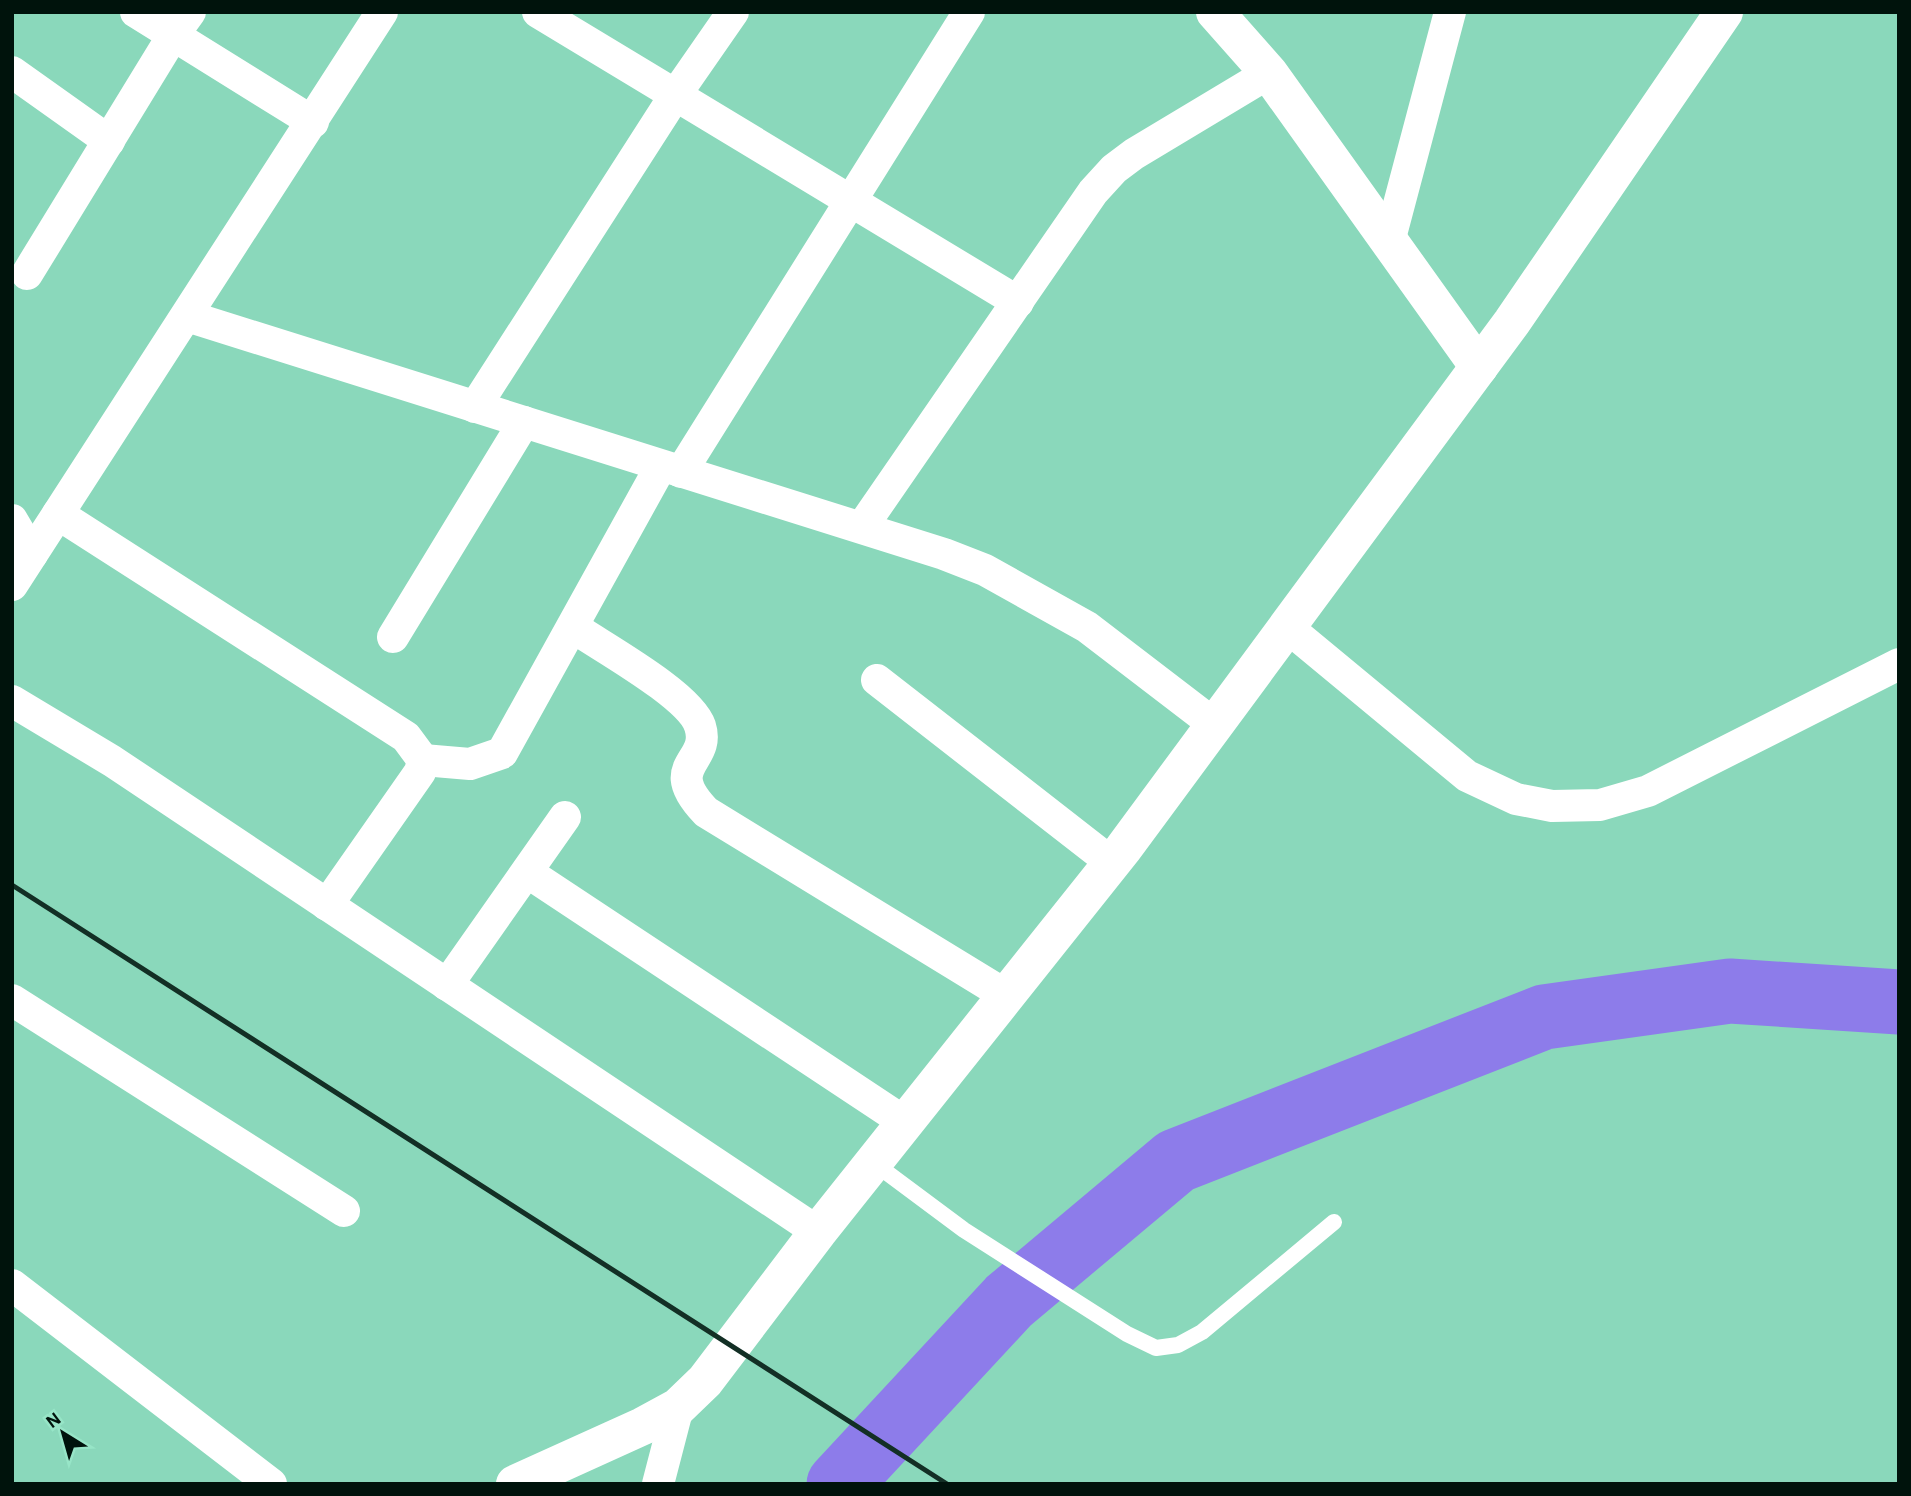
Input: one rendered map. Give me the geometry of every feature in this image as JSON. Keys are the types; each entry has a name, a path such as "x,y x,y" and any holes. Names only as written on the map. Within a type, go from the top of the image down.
{"street":[{"path":"136,12 181,24 313,122"},
{"path":"12,585 382,12"},
{"path":"538,12 674,97 1018,302"},
{"path":"475,407 674,97 733,12"},
{"path":"58,514 406,737 423,760 470,764 502,753 573,627 671,469 851,201 969,12"},
{"path":"1215,12 1269,73 1479,367"},
{"path":"1390,242 1450,12"},
{"path":"515,1484 643,1426 678,1406 705,1381 818,1232 1112,863 1215,725 1479,367 1724,12"},
{"path":"27,274 181,24"},
{"path":"12,72 109,141"},
{"path":"862,527 1093,192 1114,169 1269,73"},
{"path":"187,316 862,527 985,570 1087,627 1215,725"},
{"path":"393,637 524,422"},
{"path":"12,520 32,554"},
{"path":"1287,626 1467,776 1516,799 1552,806 1600,805 1648,791 1899,664"},
{"path":"573,627 687,703 700,726 701,744 685,772 689,795 706,812 1007,996"},
{"path":"877,680 1112,863"},
{"path":"12,701 112,761 818,1232"},
{"path":"327,905 420,772 423,760"},
{"path":"447,985 565,817"},
{"path":"527,872 906,1123"},
{"path":"12,1000 344,1211"},
{"path":"12,1285 271,1484"},
{"path":"658,1484 678,1406"}],"lane":[{"path":"874,1163 964,1230 1127,1334 1156,1348 1178,1346 1202,1332 1334,1222"}],"waterway":[{"path":"839,1484 1009,1301 1176,1161 1544,1017 1730,991 1899,1002"}],"railway":[{"path":"12,885 947,1484"}]}
